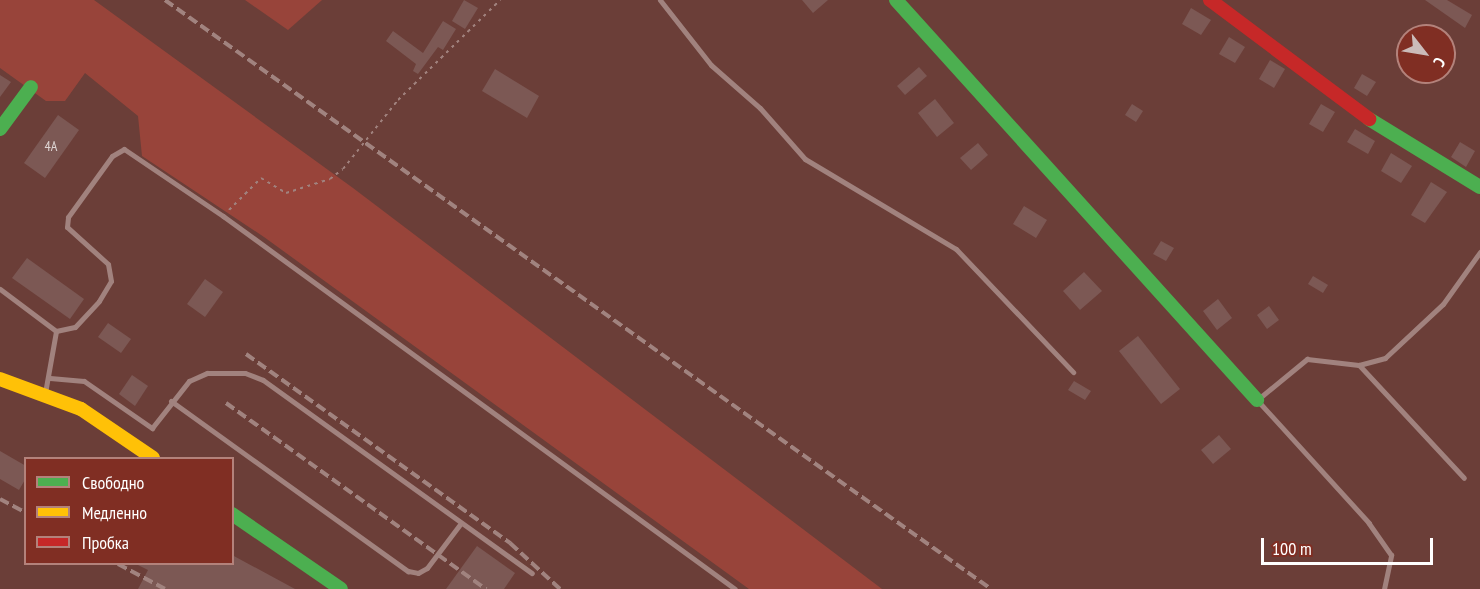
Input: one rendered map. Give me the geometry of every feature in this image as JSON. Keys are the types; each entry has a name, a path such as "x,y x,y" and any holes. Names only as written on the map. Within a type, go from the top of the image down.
{"street":[{"path":"896,0 1257,400"},
{"path":"1210,0 1394,138 1480,187"},
{"path":"0,129 31,87"},
{"path":"0,379 45,393 81,409 150,457"},
{"path":"234,515 341,589"}],"lane":[{"path":"660,0 711,65 760,108 805,159 956,249 1073,372"},
{"path":"0,289 56,331 75,327 111,280 103,256 67,227 68,217 112,156 123,149 224,216 735,589"},
{"path":"1384,589 1391,555 1380,539 1257,400 1308,359 1359,365 1385,358 1443,304 1480,252"},
{"path":"45,393 50,378 56,331"},
{"path":"1359,365 1464,478"},
{"path":"50,378 84,381 152,428 189,381 207,373 230,370 254,376 532,573"},
{"path":"171,401 408,571 418,573 427,568 461,523"}],"path":[{"path":"224,216 261,177 286,193 330,179 344,169 398,100 501,0"}],"shaded area":[{"path":"0,0 94,0 353,188 882,589 749,589 264,237 142,156 138,116 85,73 65,101 46,101 0,68"},
{"path":"245,0 322,0 288,30"}],"building":[{"path":"464,0 478,8 465,29 452,21"},
{"path":"802,0 828,0 813,13"},
{"path":"1425,0 1447,0 1472,15 1465,28"},
{"path":"1191,8 1211,20 1201,35 1182,24"},
{"path":"443,21 456,29 443,50 438,47 418,74 413,71 416,64 386,41 393,31 423,53"},
{"path":"1229,37 1245,47 1235,63 1219,54"},
{"path":"1270,60 1285,69 1274,88 1259,79"},
{"path":"919,67 927,76 905,95 897,86"},
{"path":"495,69 539,96 527,118 482,91"},
{"path":"1362,74 1376,82 1367,96 1354,88"},
{"path":"0,75 11,82 0,97"},
{"path":"935,99 954,123 937,137 918,113"},
{"path":"1132,104 1143,111 1136,122 1125,115"},
{"path":"1321,104 1335,112 1323,132 1309,124"},
{"path":"58,115 79,130 45,178 24,163"},
{"path":"1355,129 1375,141 1368,154 1347,142"},
{"path":"1460,142 1475,151 1466,167 1451,157"},
{"path":"978,143 988,155 971,170 960,158"},
{"path":"1391,153 1412,166 1401,183 1381,171"},
{"path":"1431,182 1447,192 1425,223 1411,215"},
{"path":"1024,206 1047,220 1036,238 1013,224"},
{"path":"1161,241 1174,248 1166,261 1153,254"},
{"path":"27,258 84,299 70,319 12,278"},
{"path":"1084,272 1102,291 1080,310 1063,291"},
{"path":"1313,276 1328,285 1323,293 1308,284"},
{"path":"205,279 223,292 205,317 187,304"},
{"path":"1218,299 1232,318 1217,330 1203,311"},
{"path":"1269,306 1279,320 1267,329 1257,315"},
{"path":"108,323 131,339 121,353 98,337"},
{"path":"1138,336 1180,389 1161,404 1119,351"},
{"path":"132,375 148,386 135,406 119,394"},
{"path":"1074,381 1091,391 1085,400 1068,390"},
{"path":"1219,435 1231,449 1213,464 1201,450"},
{"path":"0,451 24,465 24,481 19,490 0,479"},
{"path":"477,546 515,573 504,589 446,589"},
{"path":"234,556 295,589 138,589 148,570 138,565 234,565"}],"railway":[{"path":"165,0 991,589"},
{"path":"246,354 510,543 560,589"},
{"path":"226,403 486,589"},
{"path":"0,499 24,512"},
{"path":"120,565 165,589"}],"traffic: fast":[{"path":"896,0 1257,400"},
{"path":"0,129 31,87"},
{"path":"1369,119 1480,187"},
{"path":"234,515 341,589"}],"traffic: slow":[{"path":"0,379 81,409 152,457"}],"traffic: jam":[{"path":"1210,0 1369,119"}]}
